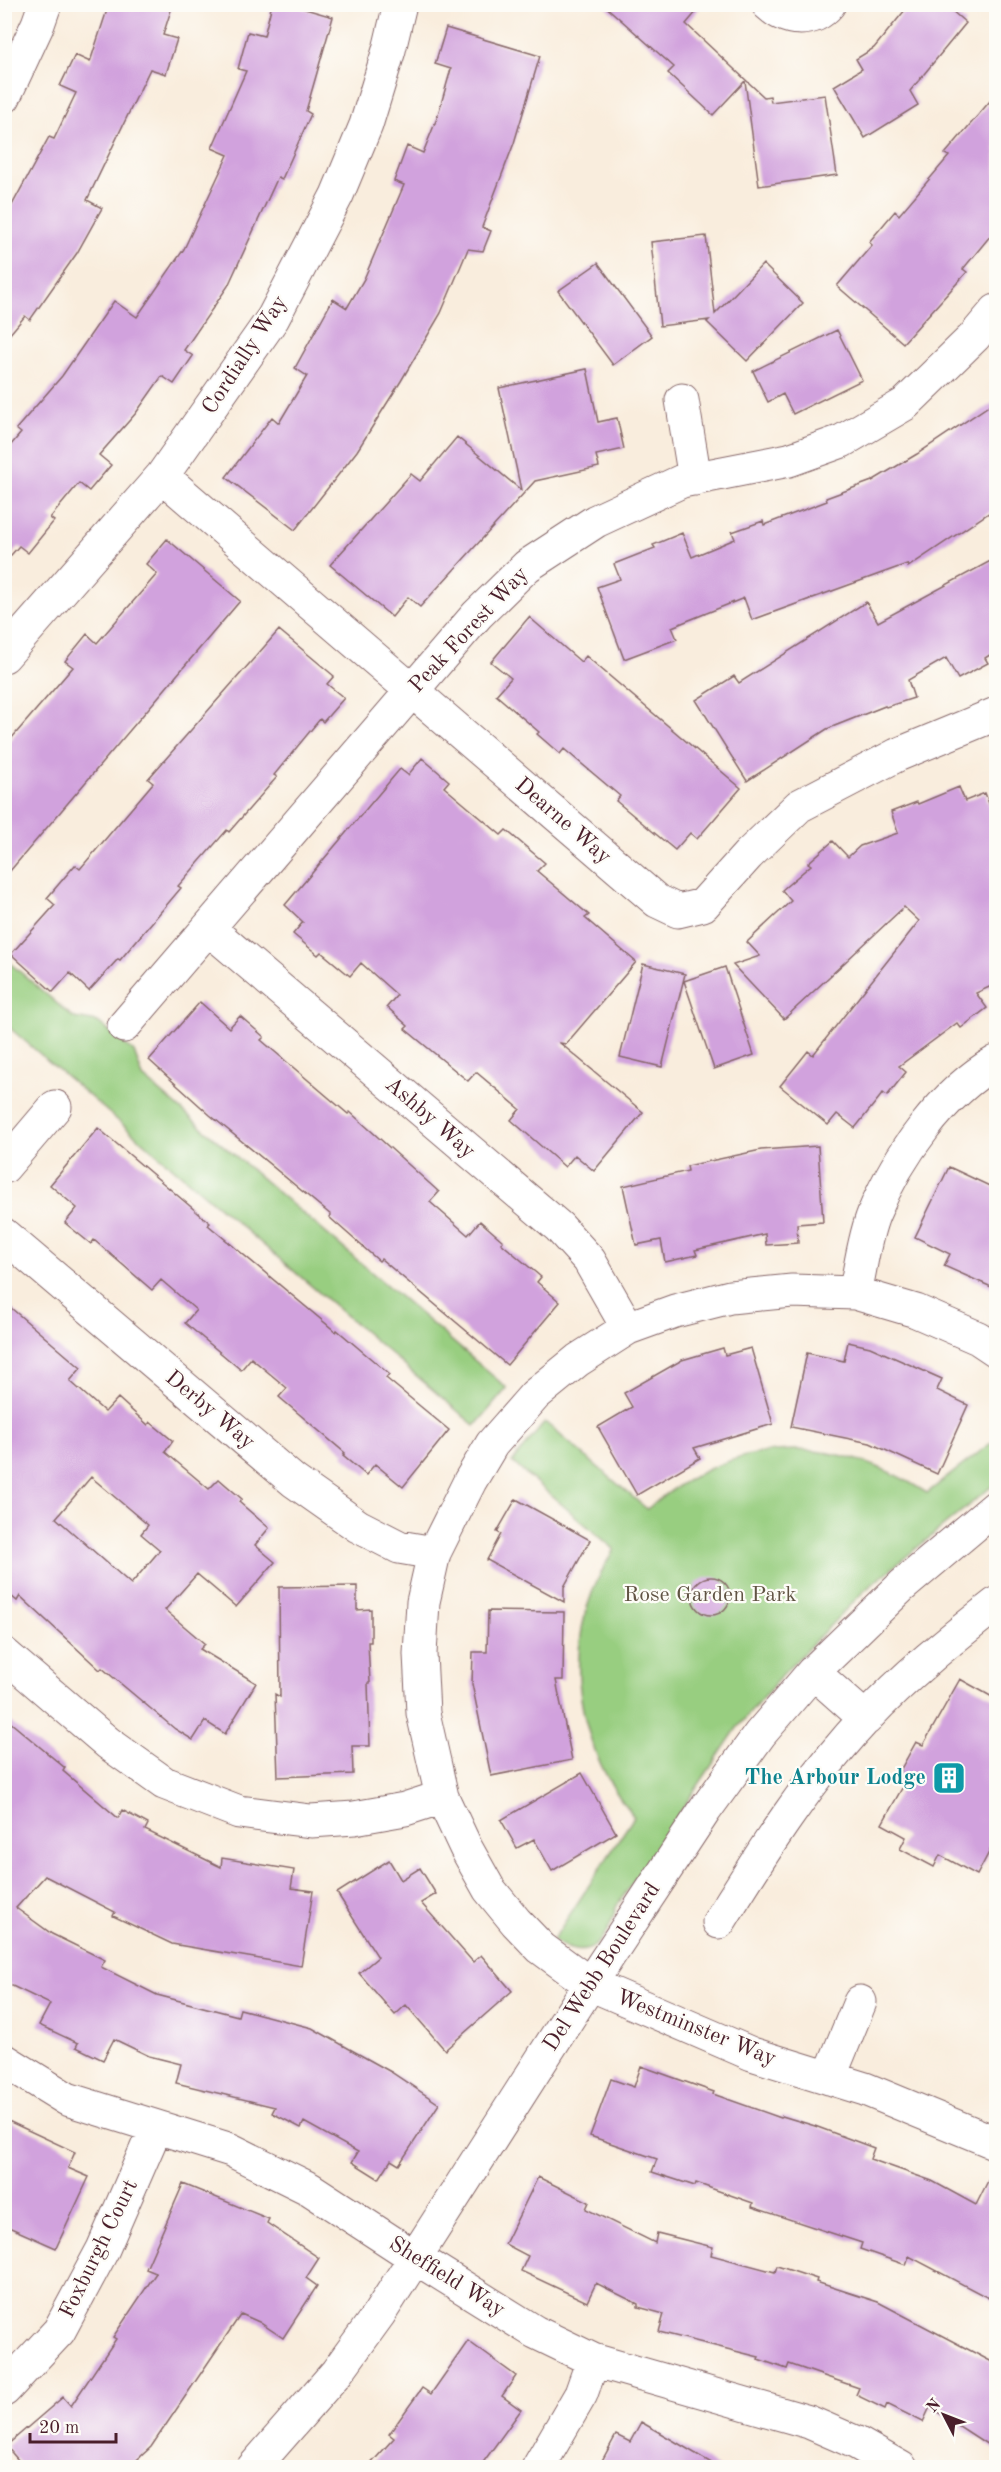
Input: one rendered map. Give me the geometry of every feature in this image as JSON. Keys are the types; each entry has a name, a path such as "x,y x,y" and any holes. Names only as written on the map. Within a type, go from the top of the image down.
{"street":[{"path":"4,97 39,24 45,4"},
{"name":"Cordially Way","path":"4,656 162,476 273,318 337,195 366,125 389,50 400,4"},
{"path":"768,4 777,12 798,20 822,12 829,4"},
{"name":"Peak Forest Way","path":"124,1026 477,615 527,566 596,521 682,481 789,460 842,441 905,404 974,337 996,311"},
{"path":"682,400 695,478"},
{"name":"Dearne Way","path":"162,476 657,902 678,911 703,905 748,855 799,806 897,755 996,714"},
{"name":"Ashby Way","path":"208,928 559,1227 589,1260 628,1328"},
{"path":"855,1293 874,1214 904,1153 944,1104 996,1062"},
{"path":"4,1167 55,1107"},
{"name":"Derby Way","path":"4,1235 294,1481 358,1527 399,1547 434,1553"},
{"name":"Westminster Way","path":"996,1350 978,1338 916,1311 855,1293 792,1291 730,1297 675,1311 628,1328 578,1360 535,1395 492,1444 470,1481 434,1553 423,1602 420,1654 423,1713 442,1797 466,1848 489,1889 541,1948 590,1984 752,2054 864,2090 996,2143"},
{"name":"Del Webb Boulevard","path":"253,2468 337,2372 416,2258 590,1984 705,1810 753,1743 813,1672 902,1586 996,1507"},
{"path":"719,1922 768,1842 801,1797 866,1719 940,1648 996,1604"},
{"path":"4,1654 108,1743 164,1783 239,1812 311,1821 354,1818 405,1809 442,1797"},
{"path":"813,1672 866,1719"},
{"path":"829,2078 860,2002"},
{"name":"Sheffield Way","path":"4,2060 67,2099 231,2150 310,2189 535,2332 592,2360 809,2422 857,2443 901,2468"},
{"name":"Foxburgh Court","path":"4,2390 59,2331 103,2249 156,2127"},
{"path":"538,2468 581,2394 592,2360"}],"green space":[{"path":"4,958 74,1018 98,1022 134,1052 143,1077 507,1388 475,1426 5,1024"},
{"name":"Rose Garden Park","path":"545,1422 647,1509 680,1485 715,1467 749,1455 784,1450 820,1452 856,1459 891,1473 927,1493 996,1439 996,1483 863,1592 784,1673 737,1728 616,1907 602,1939 595,1946 586,1950 566,1947 553,1940 634,1817 616,1792 601,1765 590,1737 579,1679 579,1649 584,1619 595,1584 614,1549 512,1462"}],"building":[{"path":"109,4 173,4 163,35 177,39 166,74 150,69 87,200 102,208 77,253 30,320 25,316 4,341 4,220 49,137 54,139 76,93 60,86 75,55 90,62"},
{"path":"272,4 288,4 333,17 306,111 311,114 282,179 278,177 228,286 184,350 193,356 174,384 162,376 136,413 99,455 111,465 89,491 79,483 50,518 54,521 28,553 19,546 4,563 4,453 21,433 16,429 62,376 114,301 137,317 184,249 228,155 212,148 246,71 238,69 248,32 264,36"},
{"path":"603,4 703,4 686,24 764,97 770,96 771,102 825,95 837,175 759,186 745,81 713,115 668,73 674,67"},
{"path":"910,4 944,4 966,23 910,91 918,105 865,138 834,86 862,69 856,59 874,48"},
{"path":"446,28 540,56 514,143 482,227 491,231 483,251 468,249 441,313 401,381 357,451 295,530 226,477 272,417 279,423 307,376 295,368 333,299 347,308 364,279 404,185 394,181 407,146 423,153 437,118 451,69 435,64"},
{"path":"996,94 996,229 963,269 967,272 903,343 837,286 872,245 869,242 895,211 899,215 949,156 945,154"},
{"path":"706,236 715,314 763,264 803,303 747,361 707,322 709,320 660,326 651,242"},
{"path":"598,263 652,336 613,365 558,291"},
{"path":"837,330 862,380 793,414 783,394 768,402 753,371"},
{"path":"587,369 598,422 617,418 624,449 596,455 599,467 535,481 420,607 408,597 392,617 330,565 411,474 420,481 457,437 521,490 499,388"},
{"path":"996,401 996,508 908,567 907,564 752,620 744,598 672,627 677,639 624,659 597,587 620,579 614,564 655,548 653,545 682,533 692,557 735,539 732,532 763,521 764,525 827,501 826,498 872,481"},
{"path":"167,539 240,601 4,878 4,747 73,667 65,661 87,634 97,643 157,574 146,564"},
{"path":"996,558 996,651 985,658 988,663 958,679 946,658 908,680 914,698 885,706 827,729 747,781 696,700 734,676 739,683 866,602 878,622"},
{"path":"529,617 581,662 586,656 741,788 697,839 690,833 675,850 616,801 620,796 564,749 560,754 537,734 539,732 496,695 511,678 491,662"},
{"path":"279,630 334,676 327,684 344,698 323,722 320,719 274,775 277,777 178,886 181,888 120,960 118,959 89,991 70,973 53,992 11,954 55,905 47,898 75,865 80,869 153,783 148,779"},
{"path":"422,758 449,781 444,787 501,835 506,830 545,863 537,871 589,915 585,918 636,962 566,1044 560,1043 643,1112 594,1171 575,1155 565,1167 511,1120 520,1109 476,1072 468,1081 405,1029 408,1026 387,1007 397,995 361,963 350,976 321,952 318,955 293,934 303,922 285,905 400,769 408,775"},
{"path":"959,787 965,801 985,793 996,822 996,984 976,993 987,1008 961,1028 957,1023 899,1066 906,1072 887,1096 883,1093 855,1128 837,1114 828,1125 780,1086 808,1051 813,1055 919,921 904,907 784,1019 733,965 760,956 747,942 791,901 782,890 811,865 808,863 833,841 848,857 860,846 898,833 891,812 917,802 918,804"},
{"path":"643,964 685,974 662,1067 620,1057"},
{"path":"725,967 754,1055 714,1069 684,981"},
{"path":"200,1002 229,1028 240,1016 264,1037 261,1040 348,1114 350,1112 439,1192 430,1202 468,1235 480,1221 503,1241 501,1243 541,1277 537,1282 560,1302 507,1365 381,1259 379,1261 329,1217 331,1215 210,1115 149,1060"},
{"path":"98,1128 210,1223 208,1225 389,1374 386,1378 449,1430 403,1487 375,1464 366,1475 343,1456 345,1453 279,1397 287,1388 251,1358 241,1370 185,1323 196,1310 161,1280 152,1290 94,1240 91,1244 65,1223 77,1208 50,1185"},
{"path":"818,1146 823,1222 797,1224 798,1243 766,1245 765,1234 695,1250 697,1255 665,1262 661,1240 636,1245 623,1186 688,1171 687,1166 761,1150"},
{"path":"949,1167 996,1189 996,1289 944,1266 950,1254 915,1237"},
{"path":"4,1302 81,1368 70,1381 105,1412 118,1398 148,1425 150,1422 173,1441 165,1452 209,1489 219,1479 242,1499 239,1502 269,1528 255,1545 275,1562 236,1607 197,1574 165,1610 205,1644 200,1649 256,1683 225,1734 205,1721 193,1740 175,1729 102,1668 100,1670 20,1596 17,1601 4,1590","holes":["91,1477 148,1525 141,1534 160,1550 131,1584 56,1518"]},
{"path":"848,1342 870,1347 942,1379 937,1390 968,1405 937,1474 870,1443 791,1427 807,1353 844,1361"},
{"path":"723,1348 725,1355 751,1348 773,1424 694,1448 700,1458 637,1495 598,1427 632,1407 624,1393 682,1360"},
{"path":"516,1499 590,1540 564,1587 564,1602 487,1560 501,1534 497,1532"},
{"path":"711,1577 725,1582 730,1596 725,1610 711,1615 697,1610 692,1596 697,1582"},
{"path":"357,1586 357,1610 371,1609 371,1642 368,1642 370,1746 352,1746 353,1774 278,1777 275,1694 280,1697 279,1587"},
{"path":"488,1611 564,1612 563,1680 556,1680 572,1760 491,1776 472,1684 473,1652 487,1652"},
{"name":"The Arbour Lodge","path":"960,1679 996,1699 996,1839 977,1875 940,1855 934,1867 900,1849 906,1837 882,1824 906,1781 897,1776 916,1742 923,1745"},
{"path":"4,1717 65,1768 63,1771 118,1818 122,1810 148,1824 145,1830 221,1867 222,1858 294,1870 291,1888 313,1891 301,1966 172,1944 113,1916 115,1912 45,1876 16,1908 52,1934 105,1960 101,1967 157,1995 238,2016 240,2009 312,2028 391,2072 439,2104 399,2165 391,2160 379,2179 352,2162 358,2152 304,2122 301,2128 272,2113 275,2107 176,2083 181,2064 149,2056 114,2039 103,2060 76,2047 78,2043 39,2025 50,2004 4,1982"},
{"path":"582,1773 616,1833 552,1871 534,1839 517,1848 501,1820"},
{"path":"389,1860 401,1880 420,1868 436,1894 421,1903 473,1962 481,1955 512,1991 445,2050 406,2005 395,2015 359,1973 378,1957 337,1893"},
{"path":"641,2066 781,2118 782,2116 815,2126 874,2148 870,2159 932,2181 976,2205 996,2165 996,2302 909,2256 906,2265 860,2249 862,2243 752,2207 753,2203 696,2183 695,2186 652,2172 657,2159 590,2136 611,2079 634,2087"},
{"path":"4,2119 75,2152 68,2168 89,2177 56,2248 4,2225"},
{"path":"538,2177 589,2202 586,2209 655,2243 657,2233 713,2247 711,2255 775,2272 777,2266 817,2279 816,2282 878,2302 996,2364 996,2450 930,2407 923,2422 887,2404 885,2409 856,2395 859,2388 789,2364 787,2369 758,2359 759,2357 659,2332 664,2314 638,2307 638,2304 596,2283 587,2302 521,2271 528,2256 505,2244"},
{"path":"183,2184 269,2219 267,2223 319,2258 306,2278 317,2286 283,2338 259,2322 241,2314 151,2447 128,2468 25,2468 6,2446 63,2397 71,2406 116,2339 113,2337 156,2273 146,2269"},
{"path":"468,2341 516,2376 502,2396 521,2410 479,2468 367,2468 394,2438 389,2434 422,2388 431,2394"},
{"path":"641,2422 720,2468 598,2468 616,2435 630,2442"}],"place":[{"name":"The Arbour Lodge","path":"949,1778"}]}
